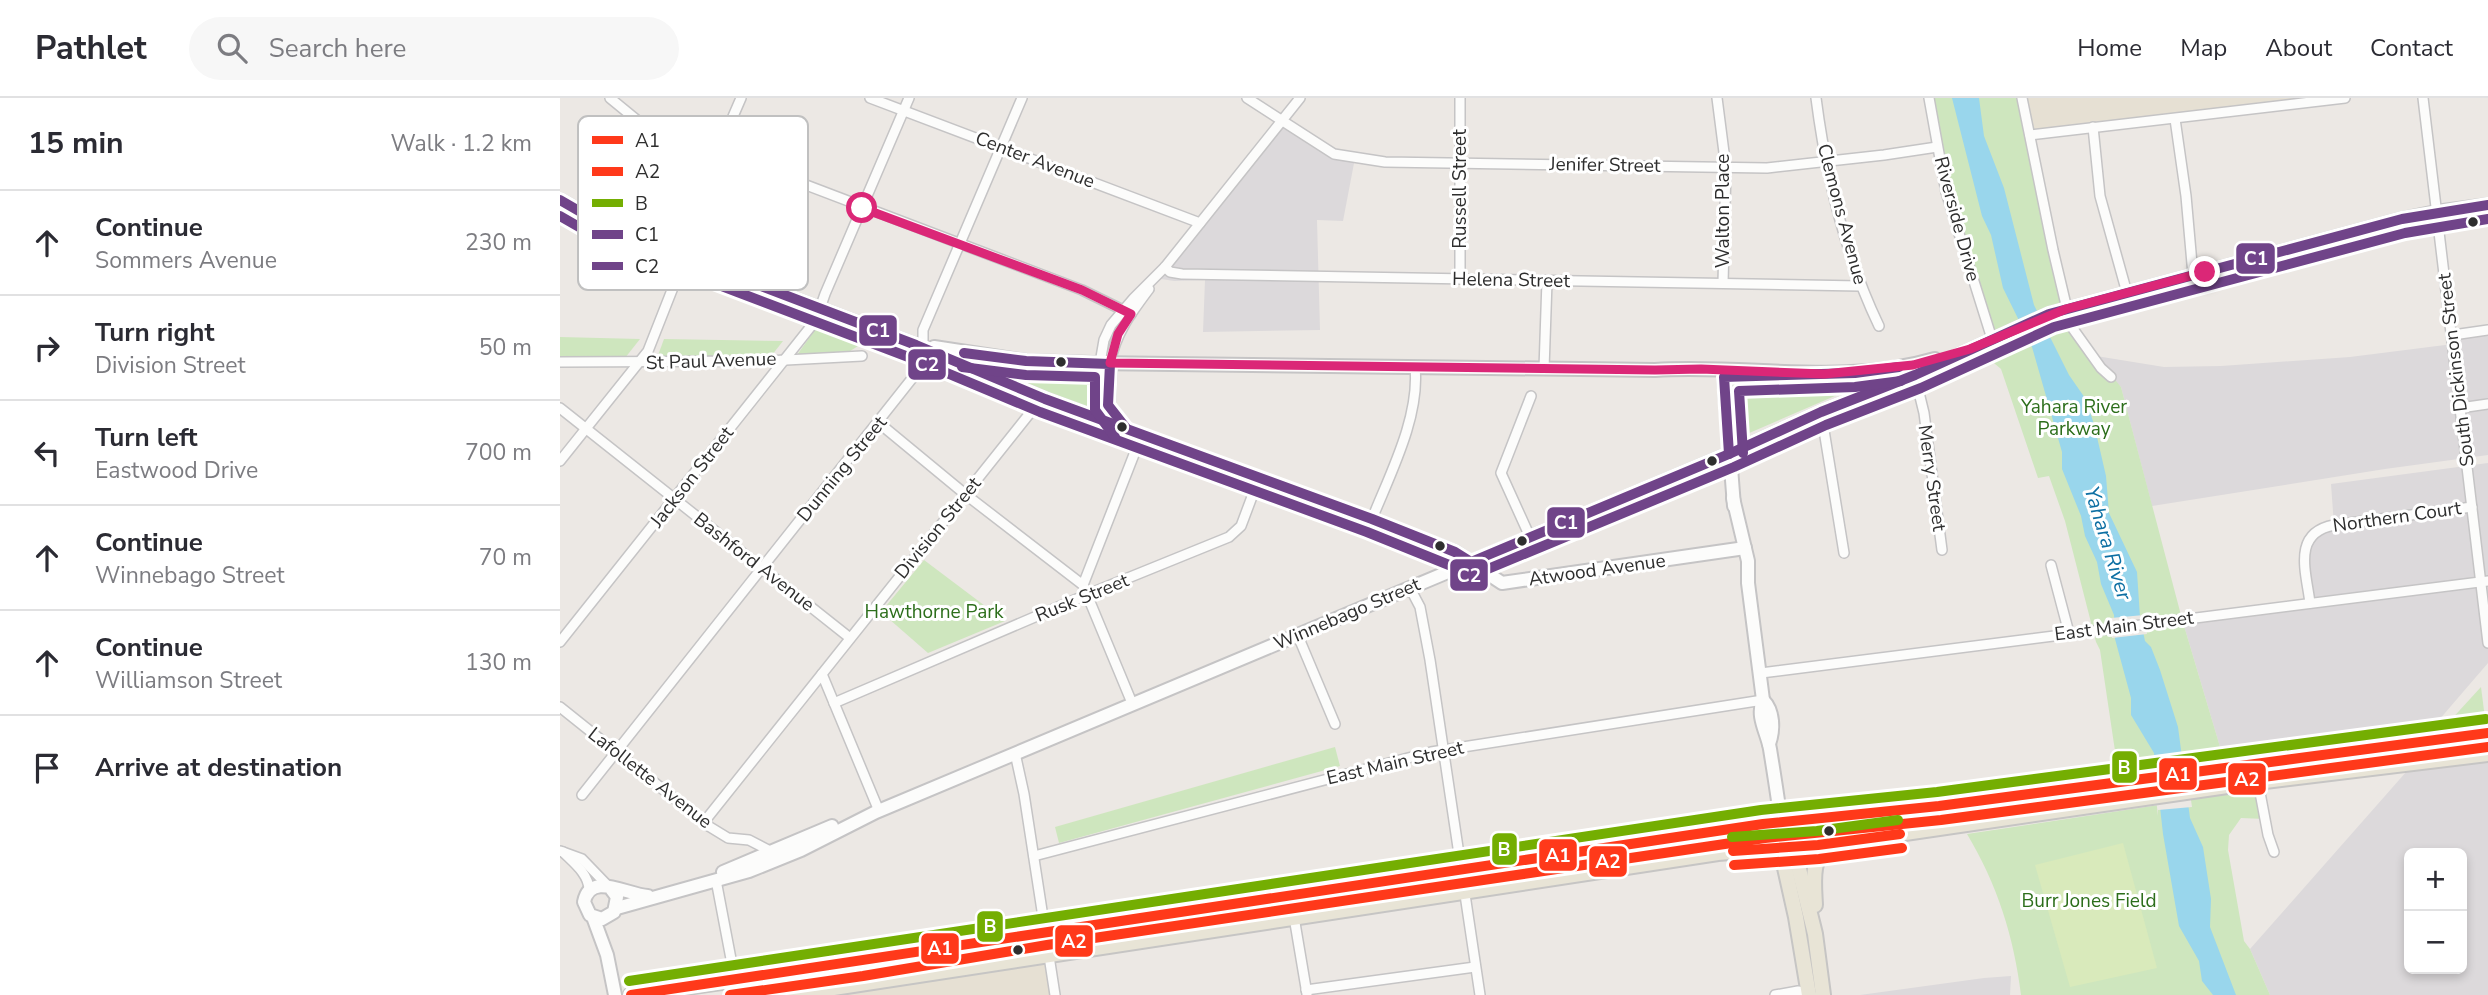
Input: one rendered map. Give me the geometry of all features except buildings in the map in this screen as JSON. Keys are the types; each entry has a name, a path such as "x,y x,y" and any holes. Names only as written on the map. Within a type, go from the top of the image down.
{"main road":[{"path":"631,995 861,962 1045,931 1461,868 1781,823 1939,806 2488,733"},
{"path":"789,995 827,992 1049,954 1718,853 1830,844 2193,790 2488,754"},
{"path":"1781,823 1779,835 1786,848 1815,934"},
{"path":"1816,994 1816,863 1822,850 1830,844"},
{"path":"1786,848 1797,920 1816,994"},
{"path":"827,992 829,978 852,972 861,962"}],"street":[{"path":"610,98 632,116"},
{"path":"733,116 741,98"},
{"name":"Center Avenue","path":"870,98 1199,223"},
{"name":"Jackson Street","path":"560,642 816,320 909,98"},
{"name":"Dunning Street","path":"582,795 618,753 914,376 923,330 1022,98"},
{"name":"Jenifer Street","path":"1247,98 1334,154 1385,162 1767,168 1937,147"},
{"path":"1122,426 1108,405 1105,363 1127,312 1300,98"},
{"name":"Russell Street","path":"1460,98 1460,279"},
{"name":"Walton Place","path":"1717,98 1726,168 1723,283"},
{"name":"Clemons Avenue","path":"1816,98 1824,161 1860,286 1879,326"},
{"name":"Riverside Drive","path":"1929,98 1946,192 1992,339"},
{"path":"2022,98 2071,326 2087,351 2111,377"},
{"path":"2030,135 2345,98"},
{"name":"South Dickinson Street","path":"2423,98 2472,507 2484,582 2488,643"},
{"path":"2175,119 2186,196 2193,275"},
{"path":"2093,127 2100,196 2127,293"},
{"path":"808,187 1082,290 1127,312"},
{"name":"Atwood Avenue","path":"560,200 578,210"},
{"path":"920,346 1026,360 1105,363 1701,369 1791,374 1914,370 2066,309 2436,212 2488,205"},
{"name":"Helena Street","path":"1164,267 1170,272 1182,274 1860,286"},
{"path":"1544,369 1547,281"},
{"path":"560,461 649,351 668,290"},
{"name":"Atwood Avenue","path":"769,290 920,346 1042,398 1455,552 1496,580 1509,584 1742,549"},
{"path":"2453,335 2488,330"},
{"name":"St Paul Avenue","path":"560,362 638,363 862,356"},
{"path":"1371,519 1413,410 1415,367"},
{"path":"1655,370 1724,377 1776,377 1791,374"},
{"name":"Winnebago Street","path":"614,912 652,897 716,880 724,872 776,853 862,814 877,812 1729,454 1914,370"},
{"name":"Merry Street","path":"1914,370 1924,413 1942,550"},
{"path":"1724,377 1733,498 1748,583 1763,700 1769,707 1773,730 1769,744 1781,823"},
{"path":"1530,537 1501,473 1531,396"},
{"name":"Division Street","path":"704,822 1042,398"},
{"path":"2460,408 2488,404"},
{"name":"Bashford Avenue","path":"560,408 850,638"},
{"path":"1821,412 1844,553"},
{"path":"879,423 965,494 1083,585 1132,703"},
{"path":"1083,585 1142,434"},
{"name":"Rusk Street","path":"834,703 1234,534 1241,526 1259,478"},
{"name":"Northern Court","path":"2310,603 2304,549 2315,530 2334,525 2472,507"},
{"path":"2051,565 2069,633"},
{"name":"East Main Street","path":"1760,673 2484,582"},
{"path":"1410,588 1421,612 1480,995"},
{"path":"1297,636 1335,724"},
{"path":"822,674 877,812"},
{"name":"East Main Street","path":"1034,856 1442,750 1763,700"},
{"name":"Lafollette Avenue","path":"560,707 704,822 728,838 749,840 776,853"},
{"path":"1015,753 1024,793 1055,995"},
{"path":"2258,782 2274,852"},
{"path":"561,851 582,859 617,897 607,955"},
{"path":"561,851 583,873 589,890"},
{"path":"716,880 735,980"},
{"path":"610,888 599,885 589,890 584,897 584,907 593,918 607,955 615,995"},
{"name":"Winnebago Street","path":"610,888 636,896 652,897"},
{"path":"593,918 603,919 614,912"},
{"path":"1294,917 1307,993 1475,967"},
{"path":"1775,995 1798,991 1816,994"}],"shaded area":[{"path":"2022,98 2345,98 2030,135"},
{"path":"1282,121 1316,144 1355,158 1343,221 1317,220 1320,330 1203,332 1205,280 1174,281 1155,278"},
{"path":"2488,330 2488,455 2152,506 2121,387 2090,355 2164,367 2221,366 2350,357 2453,344 2453,335"},
{"path":"2488,463 2488,663 2420,742 2226,767 2182,619 2309,603 2309,537 2334,525 2331,484"},
{"path":"2488,754 2488,995 2270,995 2250,949 2414,763"},
{"path":"1049,954 1055,995 827,995"},
{"path":"2011,976 2010,995 1860,995 1984,978"}],"green space":[{"name":"Yahara River Parkway","path":"1929,98 2022,98 2071,326 2121,387 2182,619 2226,767 2253,764 2265,819 2241,818 2229,835 2228,850 2244,941 2270,995 2021,995 2014,952 2003,912 1987,872 1967,834 2159,805 2154,767 2118,771 2100,650 2065,521 2049,476 2038,478 2001,369 1975,347 1992,339 1946,192"},
{"path":"822,320 859,334 858,346 844,355 797,355"},
{"path":"560,337 640,339 625,358 560,357"},
{"path":"664,339 783,341 772,355 742,360 657,358"},
{"path":"957,359 1008,367 1092,370 1093,412"},
{"path":"1906,371 1881,383 1851,389 1747,434 1741,434 1733,427 1730,385 1733,380 1840,379"},
{"name":"Hawthorne Park","path":"924,560 1005,621 928,653 881,612"},
{"path":"2481,687 2485,718 2448,723"},
{"path":"1335,747 1340,766 1059,843 1055,827"},
{"name":"Burr Jones Field","path":"2123,843 2157,968 2070,987 2035,865"}],"water":[{"name":"Yahara River","path":"1952,98 1979,98 1984,136 2004,188 2034,305 2069,375 2085,398 2094,424 2106,476 2109,513 2137,572 2140,617 2145,641 2151,647 2160,670 2178,727 2190,818 2203,847 2211,899 2210,927 2236,995 2213,995 2202,981 2199,961 2179,926 2163,834 2154,753 2131,715 2131,698 2115,639 2114,615 2101,584 2097,562 2085,536 2081,516 2062,469 2062,452 2032,347 2003,288 1991,235 1982,216"}],"pier":[{"path":"2144,615 2147,634 2112,638 2111,618"},
{"path":"2185,759 2192,807 2158,810 2158,816 2152,764"}],"transit line":[{"name":"C1","path":"560,200 578,210"},
{"name":"C1","path":"771,290 916,345 1045,399 1372,519 1455,552 1471,562 1729,454 1821,412 1915,375 2049,314 2402,219 2488,205"},
{"name":"C2","path":"560,216 578,226"},
{"name":"C2","path":"732,290 911,358 1040,412 1367,532 1471,576 1734,467 1826,425 1921,388 2054,327 2405,233 2488,219"},
{"name":"C1","path":"964,353 1026,361 1110,364 1108,405 1126,428"},
{"name":"C2","path":"962,367 1026,375 1095,377 1095,410 1115,437"},
{"name":"C1","path":"1729,454 1724,377 1855,373 1899,367"},
{"name":"C2","path":"1743,453 1739,391 1855,387 1901,381"},
{"name":"B","path":"629,981 1761,810 1937,792 2486,719"},
{"name":"A1","path":"631,995 1763,824 1939,806 2488,733"},
{"name":"A2","path":"730,995 1765,838 1941,820 2488,747"},
{"name":"B","path":"1732,837 1817,831 1898,820"},
{"name":"A1","path":"1733,851 1818,845 1900,834"},
{"name":"A2","path":"1734,865 1819,859 1902,848"}],"route":[{"path":"862,208 1082,290 1123,309 1131,314 1118,334 1110,363 1854,373 1923,363 1970,349 2049,314 2205,272"}]}
